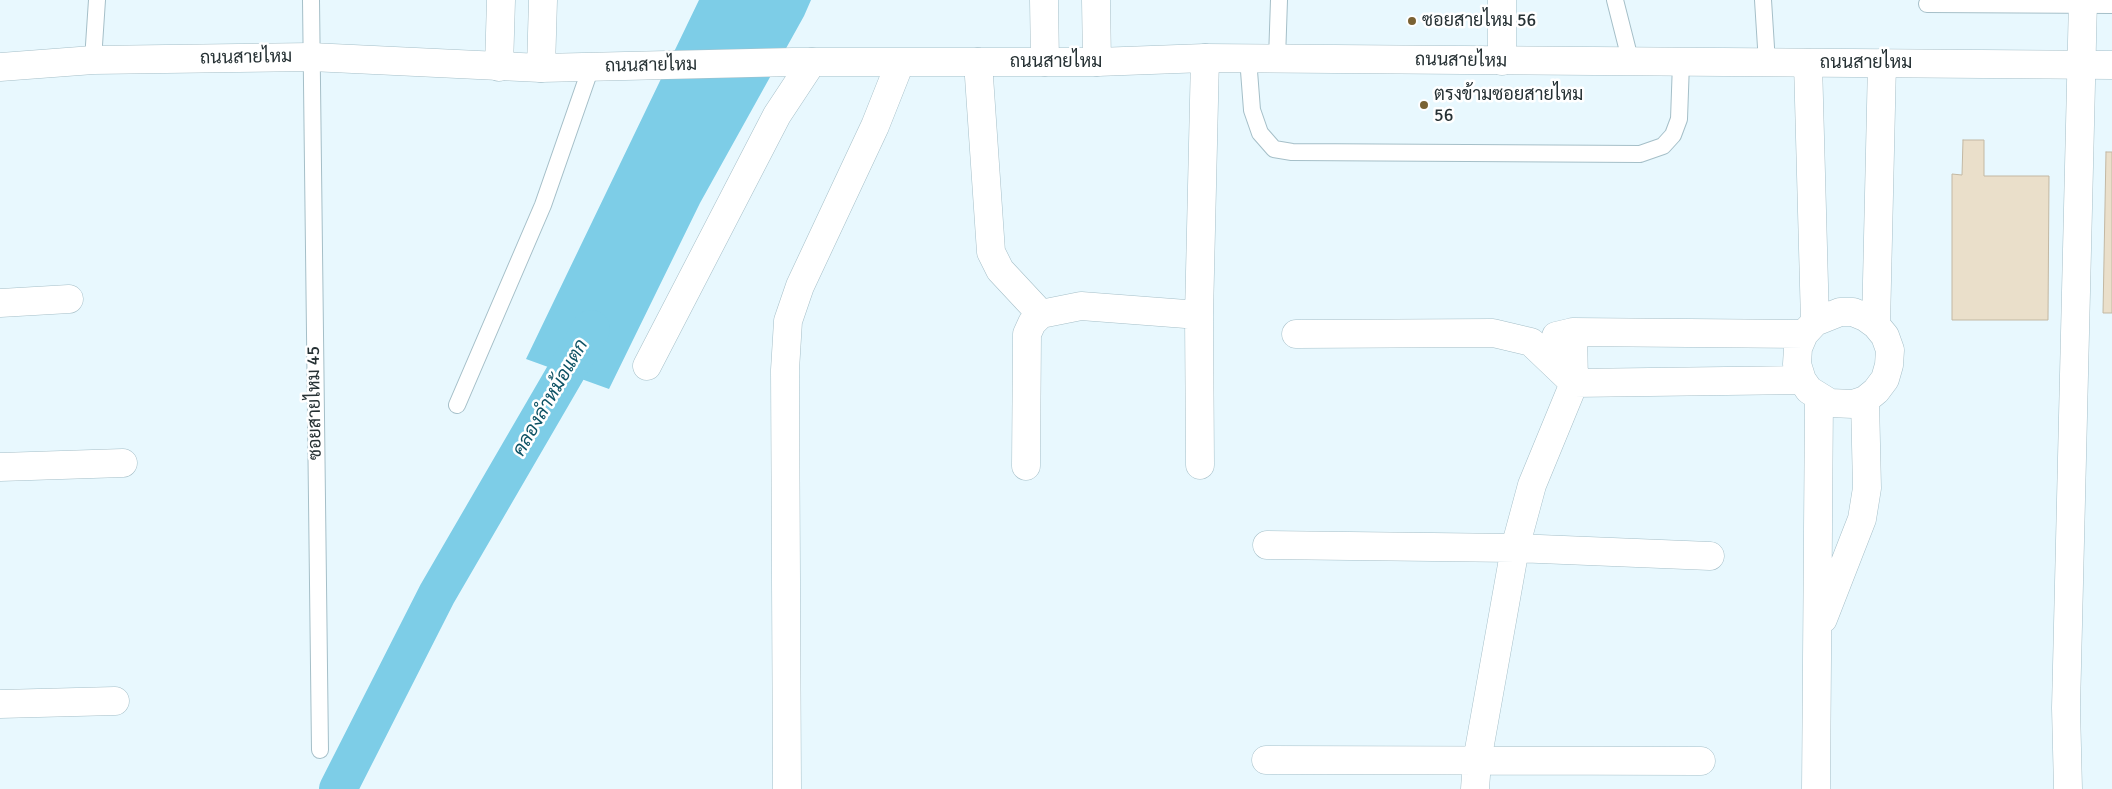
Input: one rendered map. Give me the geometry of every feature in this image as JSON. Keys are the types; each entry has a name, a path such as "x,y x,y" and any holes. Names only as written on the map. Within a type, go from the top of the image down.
{"street":[{"path":"499,67 500,0"},
{"path":"540,68 543,0"},
{"path":"1044,0 1045,62"},
{"path":"1096,0 1097,62"},
{"path":"1502,0 1502,61"},
{"path":"2068,789 2066,708 2083,2"},
{"name":"ถนนสายไหม","path":"0,67 93,60 311,57 540,68 645,68 802,62 1097,62 1205,58 1631,63 2112,65"},
{"path":"1200,465 1199,314 1205,58"},
{"path":"647,366 777,115 802,62"},
{"path":"978,62 991,252 1000,270 1041,314"},
{"path":"787,789 785,370 788,321 800,286 875,126 900,63"},
{"path":"1808,63 1809,328 1798,348 1797,364 1810,389 1817,634 1816,789"},
{"path":"1876,325 1882,63"},
{"path":"0,303 69,299"},
{"path":"1026,466 1027,334 1032,323 1041,314 1081,306 1199,314"},
{"path":"1296,334 1493,333 1531,342 1573,332 1809,328 1840,312 1853,312 1865,317 1876,325 1885,336 1890,350 1890,365 1885,379 1876,391 1865,400 1842,405 1810,389 1574,383 1531,342"},
{"path":"1475,789 1477,761 1515,548 1532,485 1574,383 1573,332"},
{"path":"1817,634 1862,519 1867,488 1865,400"},
{"path":"0,467 123,463"},
{"path":"1267,545 1515,548 1710,556"},
{"path":"0,704 115,701"},
{"path":"1266,760 1700,761"}],"lane":[{"path":"93,60 97,0"},
{"name":"ซอยสายไหม 45","path":"311,0 320,750"},
{"path":"1277,59 1279,0"},
{"path":"1615,0 1631,63"},
{"path":"1764,0 1766,63"},
{"path":"1927,4 2083,2 2112,5"},
{"path":"1248,58 1252,110 1260,133 1274,149 1292,152 1640,154 1663,146 1673,135 1679,119 1681,63"},
{"path":"457,405 543,205 592,67"}],"water":[{"path":"699,0 811,0 804,16 700,203 609,389 526,359"}],"building":[{"path":"1963,140 1984,140 1984,176 2049,176 2048,320 1952,320 1952,174 1962,175"},
{"path":"2106,152 2112,152 2112,313 2103,313"}],"waterway":[{"name":"คลองลำหม้อแตก","path":"338,789 437,594 591,329"}],"place":[{"name":"ซอยสายไหม 56","path":"1412,21"},
{"name":"ตรงข้ามซอยสายไหม 56","path":"1424,105"}]}
